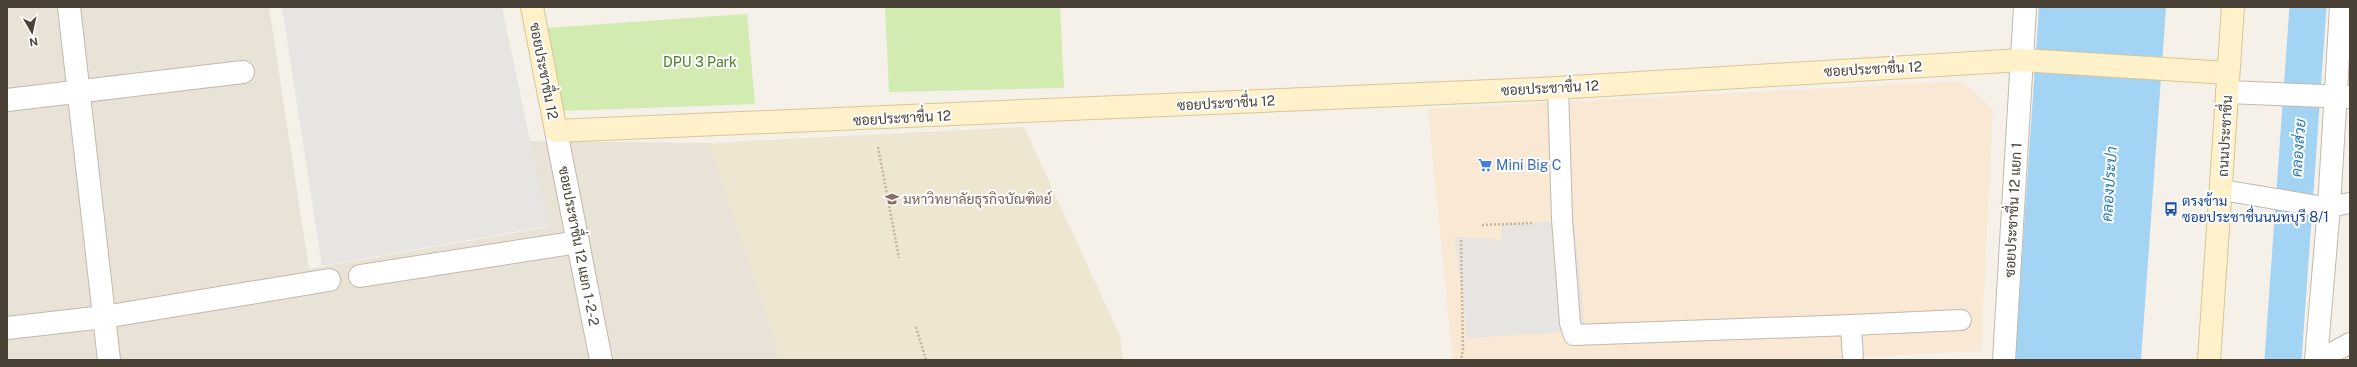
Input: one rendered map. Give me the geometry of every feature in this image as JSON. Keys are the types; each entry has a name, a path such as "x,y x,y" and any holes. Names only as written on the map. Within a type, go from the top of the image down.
{"main road":[{"name":"ซอยประชาชื่น 12","path":"532,7 556,131 873,119 1558,88 2027,60 2188,71 2228,82"},
{"name":"ถนนประชาชื่น","path":"2210,360 2233,7"}],"street":[{"path":"70,7 109,360"},
{"name":"ซอยประชาชื่น 12 แยก 1","path":"2004,360 2027,60 2025,7"},
{"path":"2316,360 2323,207 2335,97 2341,7"},
{"path":"7,100 243,72"},
{"path":"2228,82 2278,94 2335,97"},
{"name":"ซอยประชาชื่น 12 แยก 1-2-2","path":"556,131 601,360"},
{"path":"360,276 578,242"},
{"path":"7,328 104,317 328,280"}],"lane":[{"path":"1558,88 1562,219 1570,323 1574,335 1961,320"},
{"path":"2222,190 2323,207 2350,203"},
{"path":"1851,325 1853,360"},
{"path":"2320,360 2350,343"}],"path":[{"path":"873,119 899,258"},
{"path":"1461,240 1463,349 1461,360"},
{"path":"916,327 926,360"}],"shaded area":[{"path":"7,7 269,7 309,269 548,227 530,141 709,143 782,360 7,360"},
{"path":"282,7 502,7 548,226 322,266"},
{"path":"1962,81 1993,109 1981,351 1803,360 1453,360 1428,109"},
{"name":"มหาวิทยาลัยธุรกิจบัณฑิตย์","path":"1024,127 1120,336 1123,360 782,360 709,143"},
{"path":"1574,221 1585,331 1467,338 1455,237 1502,240 1502,224"}],"green space":[{"path":"885,7 1060,7 1064,88 889,92"},
{"name":"DPU 3 Park","path":"747,14 755,104 561,111 546,28"}],"water":[{"name":"คลองประปา","path":"2039,7 2166,7 2141,360 2015,360"}],"waterway":[{"name":"คลองส่วย","path":"2283,360 2308,7"}],"place":[{"name":"Mini Big C","path":"1485,165"},
{"name":"มหาวิทยาลัยธุรกิจบัณฑิตย์","path":"892,199"},
{"name":"ตรงข้าม ซอยประชาชื่นนนทบุรี 8/1","path":"2171,209"}]}
